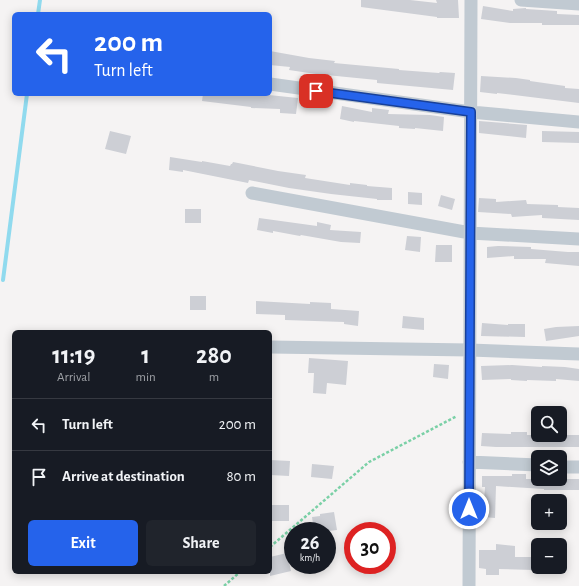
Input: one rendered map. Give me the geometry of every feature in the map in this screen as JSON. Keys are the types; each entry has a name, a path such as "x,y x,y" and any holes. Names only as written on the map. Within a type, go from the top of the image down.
{"street":[{"path":"469,586 471,0"},
{"path":"521,0 579,4"},
{"path":"272,84 471,112 579,122"},
{"path":"252,194 470,233 579,238"},
{"path":"272,347 470,350 579,354"},
{"path":"469,462 531,465"},
{"path":"567,466 579,467"}],"path":[{"path":"272,545 369,462 470,409"},
{"path":"224,586 238,574"}],"building":[{"path":"361,0 410,0 437,3 436,0 458,0 459,18 437,18 361,7"},
{"path":"483,6 513,11 513,9 526,8 557,11 557,14 579,15 579,25 542,25 542,23 510,23 481,19"},
{"path":"272,51 335,61 334,63 399,70 455,73 453,90 377,83 377,80 289,70 290,67 272,65"},
{"path":"481,76 516,78 565,86 565,88 579,89 579,103 480,92"},
{"path":"272,95 298,98 296,114 280,113 280,109 251,108 202,101 203,96"},
{"path":"342,106 372,112 372,108 389,110 388,114 430,115 444,117 443,131 399,128 399,126 354,122 340,119"},
{"path":"479,121 527,125 526,138 479,133"},
{"path":"110,131 131,136 126,154 105,149"},
{"path":"542,131 579,132 579,143 542,142"},
{"path":"170,157 230,166 233,162 306,175 305,178 350,185 350,183 392,188 392,200 377,200 331,194 249,180 248,183 183,170 183,172 169,170"},
{"path":"408,192 422,193 422,205 408,204"},
{"path":"441,195 455,199 452,210 438,206"},
{"path":"479,198 496,199 496,202 526,200 527,204 558,205 558,207 579,208 579,220 542,218 542,215 512,217 511,214 478,212"},
{"path":"185,209 201,209 201,223 185,223"},
{"path":"259,218 317,226 317,222 331,225 330,230 361,232 360,243 341,242 273,231 273,233 257,230"},
{"path":"407,236 421,237 420,252 405,250"},
{"path":"436,245 452,245 452,262 435,262"},
{"path":"487,247 531,247 531,249 579,252 579,266 545,263 546,259 514,259 514,256 487,258"},
{"path":"190,296 206,296 206,310 190,310"},
{"path":"256,301 310,304 310,302 331,303 331,309 359,311 358,326 344,324 344,322 285,320 285,315 256,314"},
{"path":"403,316 424,318 424,330 402,328"},
{"path":"482,323 508,325 525,324 525,337 481,336"},
{"path":"579,326 579,336 546,341 544,329"},
{"path":"309,358 348,361 346,385 327,383 326,394 313,393 314,373 308,373"},
{"path":"434,364 449,365 448,379 433,377"},
{"path":"512,365 579,369 579,381 556,379 556,381 527,381 511,379 482,380 481,366"},
{"path":"511,432 527,432 527,435 531,435 531,442 567,442 567,435 579,435 579,447 481,446 482,433 511,434"},
{"path":"272,460 290,461 289,476 272,475"},
{"path":"312,464 334,466 332,479 311,477"},
{"path":"512,474 526,474 526,479 531,479 531,486 567,486 567,479 579,479 579,490 544,490 496,486 495,518 483,517 485,487 482,487 482,476 512,476"},
{"path":"272,505 289,505 289,521 272,521"},
{"path":"334,512 336,522 313,522 312,517 320,516 320,514"},
{"path":"496,544 515,546 515,557 531,557 531,570 499,569 499,575 486,575 486,569 479,568 479,550 496,550"},
{"path":"284,554 284,573 270,576 270,574 272,574 272,557"}],"waterway":[{"path":"38,12 40,0"},
{"path":"3,280 27,96"}],"route":[{"path":"316,91 471,112 469,509"}]}
